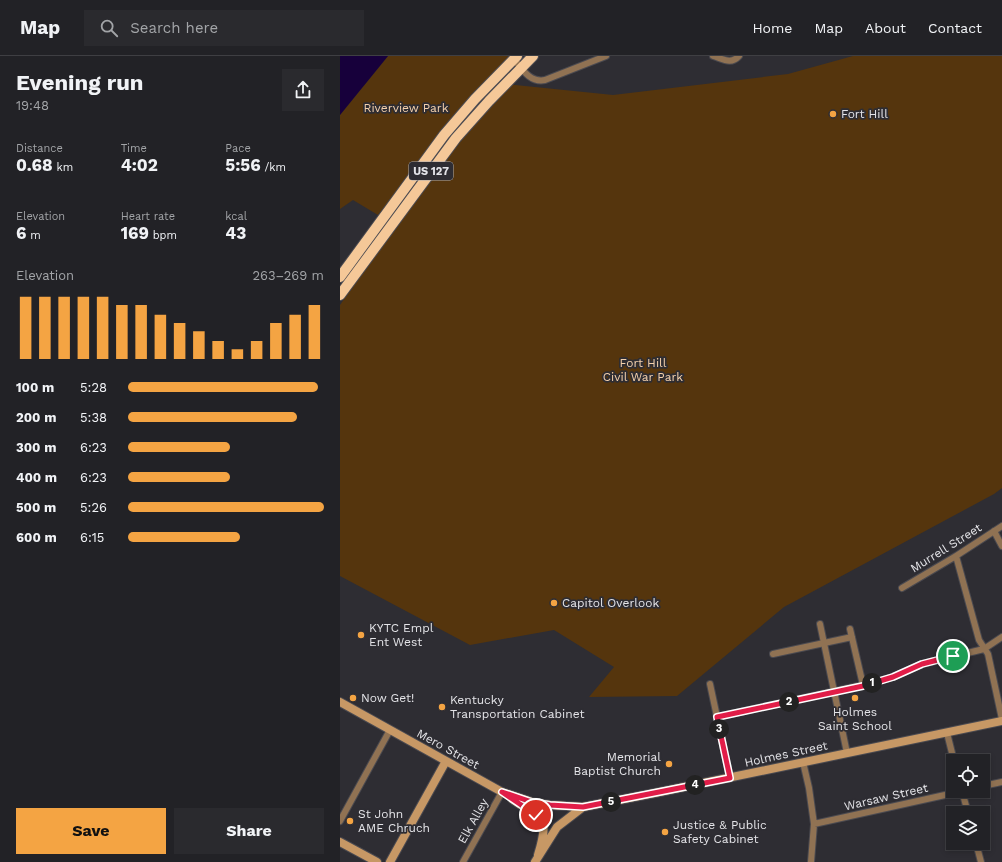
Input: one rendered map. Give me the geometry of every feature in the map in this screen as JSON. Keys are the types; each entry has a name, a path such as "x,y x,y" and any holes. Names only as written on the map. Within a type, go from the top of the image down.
{"highway":[{"name":"US 127","path":"340,295 456,138 533,56"},
{"name":"US 127","path":"340,277 444,135 475,99 515,57"}],"main road":[{"name":"Mero Street","path":"340,702 502,792 523,799 550,805"},
{"name":"Holmes Street","path":"550,805 583,807 947,733 1002,720"},
{"path":"390,862 446,761"},
{"path":"502,792 536,815 542,821 544,832 536,859"},
{"path":"536,859 557,827 583,807"},
{"path":"340,842 377,862"}],"street":[{"path":"515,57 521,68 530,77 541,81 606,56"},
{"path":"713,56 729,62 735,60 739,56"},
{"name":"Murrell Street","path":"902,588 956,556 1002,526"},
{"path":"994,531 1002,546"},
{"path":"956,556 979,640 988,654 1002,720"},
{"path":"820,624 847,753"},
{"path":"850,629 863,686"},
{"path":"774,654 852,637"},
{"path":"717,717 863,686 893,677 922,664 984,649 1002,637"},
{"path":"710,684 730,778"},
{"path":"340,821 390,730"},
{"path":"947,733 952,754"},
{"path":"803,762 811,800 814,824 811,862"},
{"path":"990,785 1002,782"},
{"name":"Elk Alley","path":"463,862 502,792"},
{"name":"Warsaw Street","path":"814,824 946,795"},
{"path":"978,850 981,862"}],"green space":[{"name":"Riverview Park","path":"388,56 510,56 378,215 353,200 340,209 340,115"},
{"name":"Fort Hill Civil War Park","path":"853,56 1002,56 1002,488 994,494 784,607 677,696 589,697 614,667 554,630 470,645 340,576 340,305 452,144 505,84 613,95 788,74"}],"shaded area":[{"path":"340,56 388,56 340,115"}],"place":[{"name":"Fort Hill","path":"833,114"},
{"name":"Capitol Overlook","path":"554,603"},
{"name":"KYTC Empl Ent West","path":"361,635"},
{"name":"Now Get!","path":"353,698"},
{"name":"Holmes Saint School","path":"855,698"},
{"name":"Kentucky Transportation Cabinet","path":"442,707"},
{"name":"Memorial Baptist Church","path":"669,764"},
{"name":"St John AME Chruch","path":"350,821"},
{"name":"Justice & Public Safety Cabinet","path":"665,832"}],"route":[{"path":"536,815 502,792 532,802 550,805 583,807 730,778 717,717 863,686 893,677 922,664 953,656"}]}
